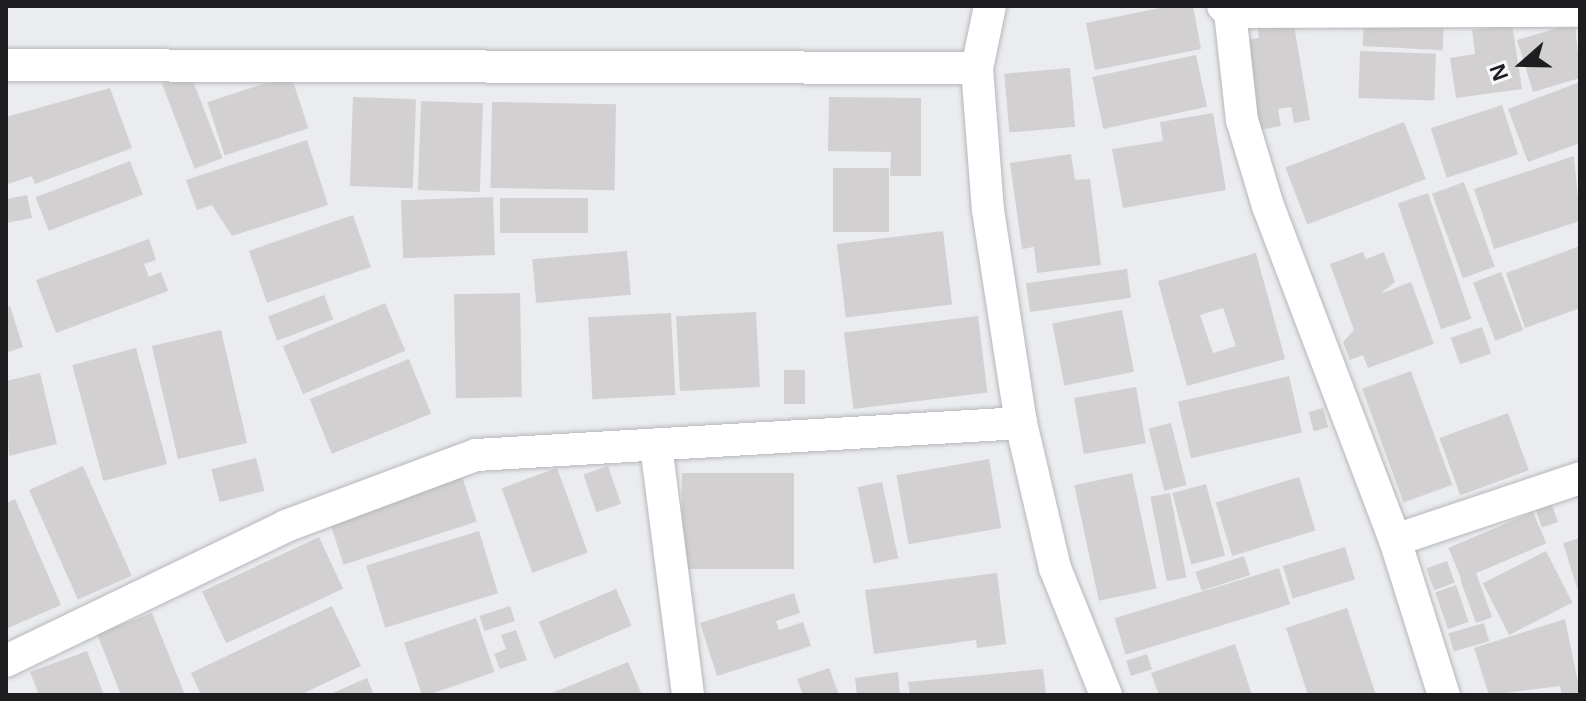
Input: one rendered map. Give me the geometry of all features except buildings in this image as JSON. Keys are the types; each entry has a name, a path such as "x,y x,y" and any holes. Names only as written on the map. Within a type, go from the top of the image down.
{"street":[{"path":"990,6 977,68 988,210 1021,423 1055,568 1106,695"},
{"path":"1444,695 1395,540 1268,206 1242,120 1227,9 1580,11"},
{"path":"6,65 977,68"},
{"path":"6,661 286,526 476,455 1021,423"},
{"path":"656,445 688,695"},
{"path":"1395,540 1580,478"}]}
